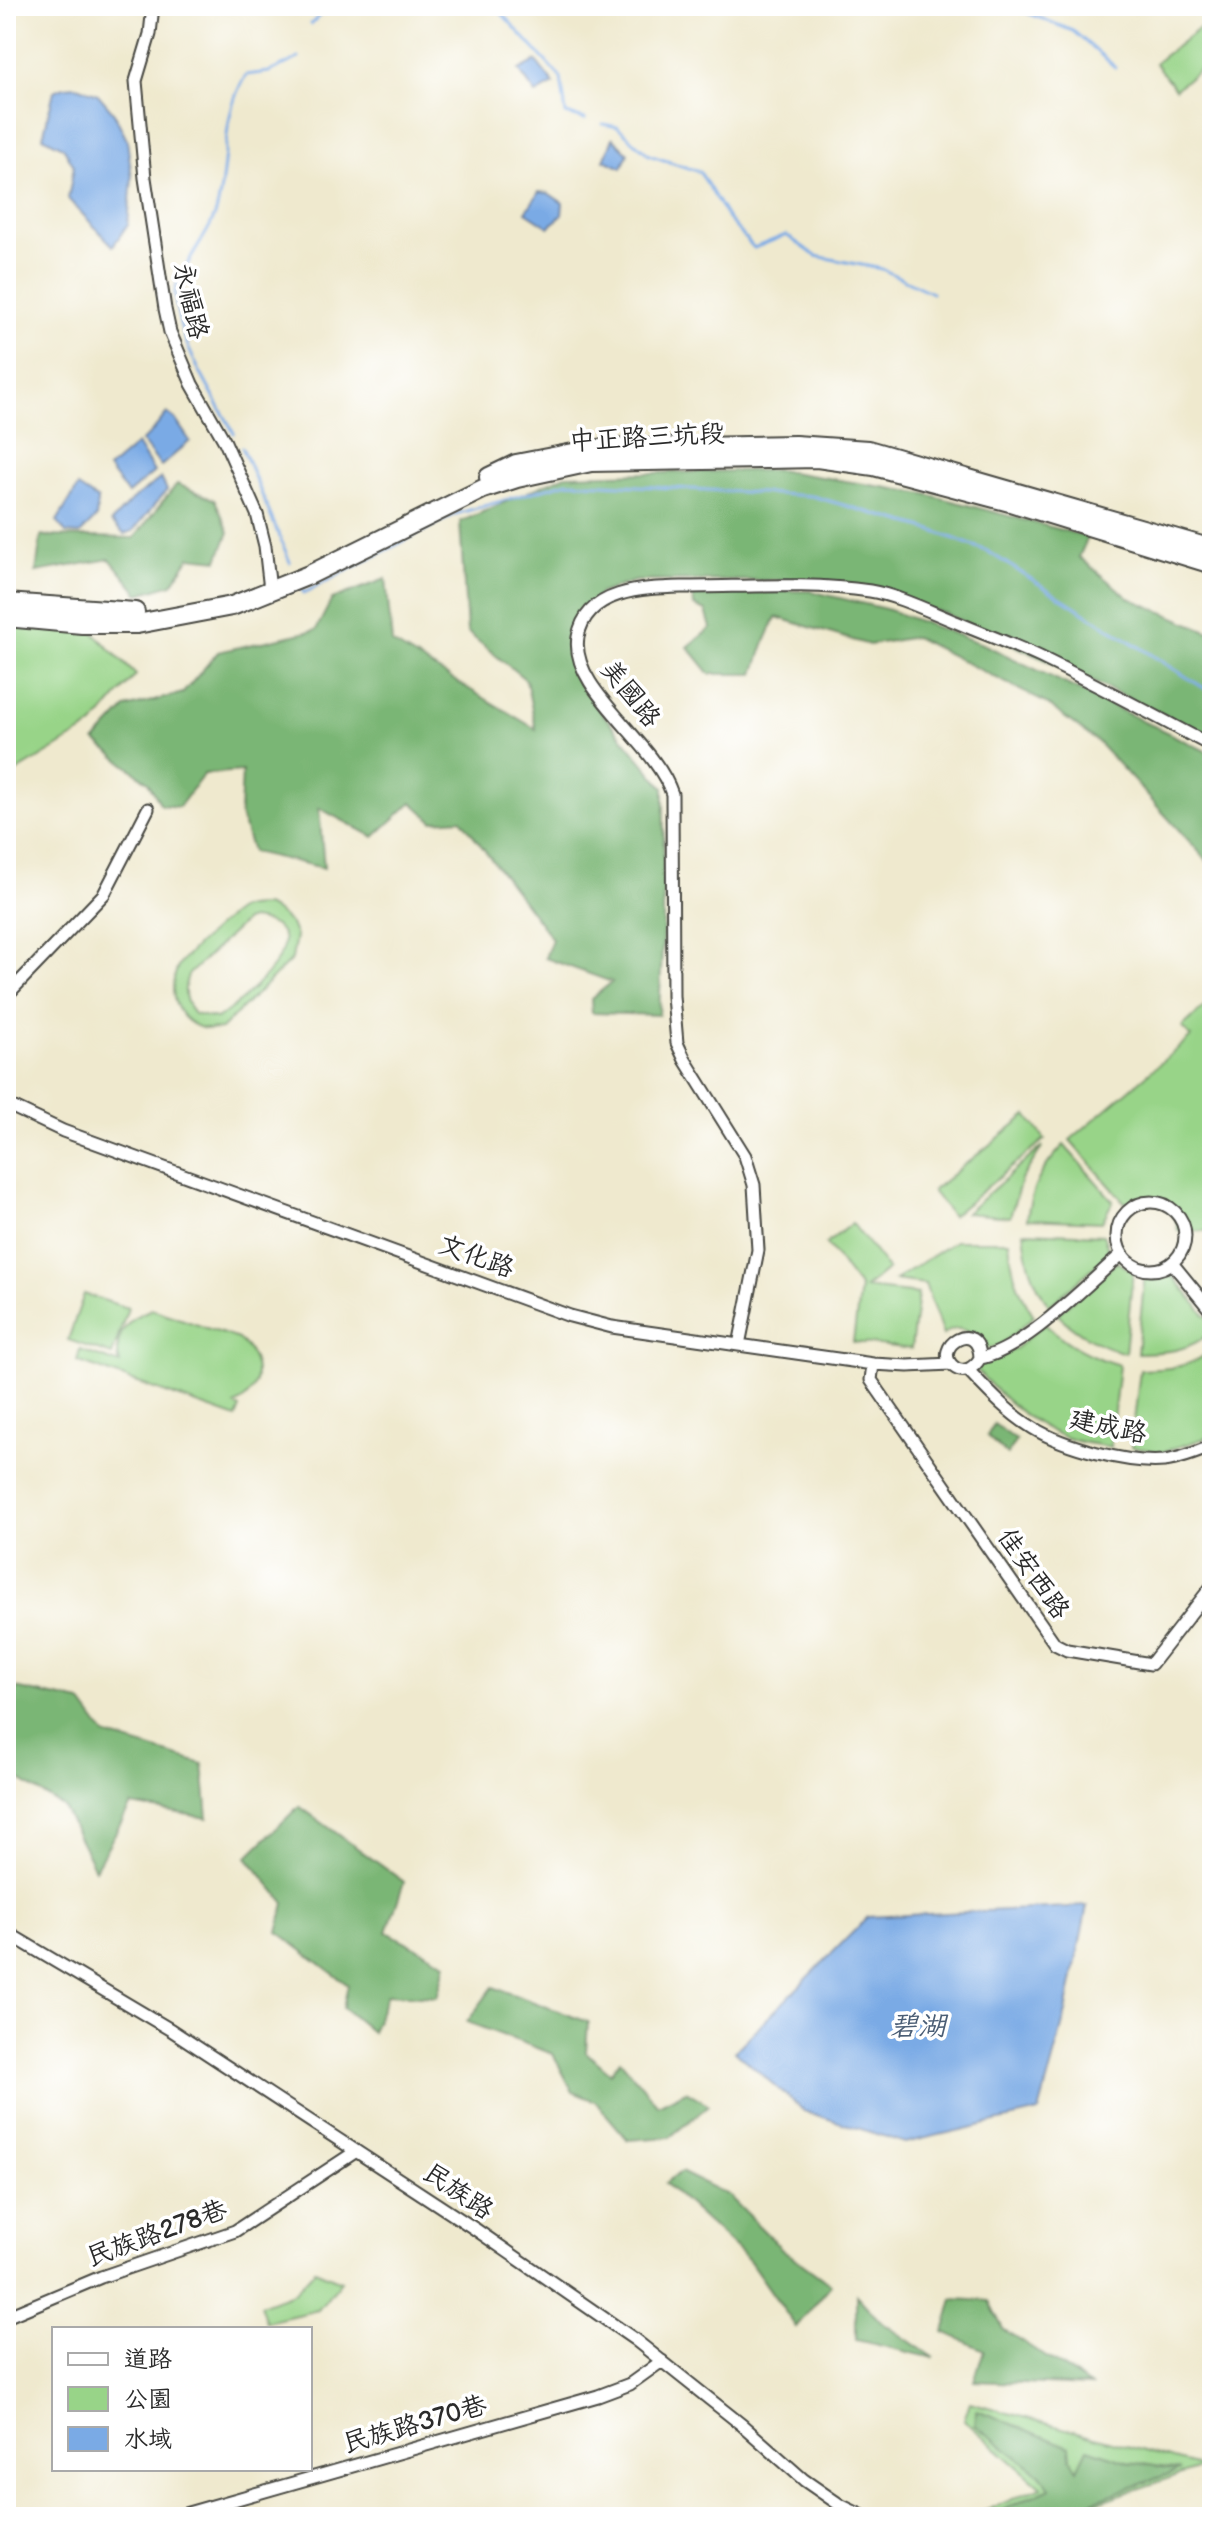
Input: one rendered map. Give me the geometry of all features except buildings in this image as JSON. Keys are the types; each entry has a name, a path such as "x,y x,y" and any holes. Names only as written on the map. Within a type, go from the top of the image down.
{"main road":[{"name":"中正路三坑段","path":"6,617 82,624 137,624 232,606 516,464 594,449 795,445 868,450 1212,549"},
{"name":"中正路三坑段","path":"6,603 130,612 209,601 309,575 483,489 553,469 605,461 817,458 874,466 1010,502 1212,564"}],"street":[{"name":"永福路","path":"153,6 150,34 136,81 145,178 165,309 170,332 192,384 225,442 257,514 270,586"},
{"name":"美國路","path":"739,1345 758,1250 754,1185 745,1156 677,1043 673,996 672,794 658,765 598,695 580,667 578,634 592,610 606,598 641,588 815,587 873,591 1039,657 1212,746"},
{"path":"6,996 104,894 148,809"},
{"name":"文化路","path":"6,1104 63,1131 570,1316 612,1327 873,1364 951,1364 968,1370"},
{"path":"1139,1204 1165,1204 1179,1215 1185,1232 1183,1250 1172,1263 1159,1269 1144,1270 1122,1254 1117,1233 1121,1219 1139,1204"},
{"path":"980,1358 992,1356 1014,1344 1122,1254"},
{"path":"1172,1263 1212,1312"},
{"path":"951,1364 948,1355 950,1346 956,1339 966,1337 975,1341 980,1349 976,1366 968,1370"},
{"name":"佳安西路","path":"873,1364 871,1380 1055,1644 1067,1650 1151,1664 1212,1586"},
{"name":"建成路","path":"968,1370 997,1401 1032,1428 1073,1448 1164,1461 1212,1446"},
{"name":"民族路","path":"9,1937 171,2030 486,2237 634,2339 742,2425 839,2511 865,2517"},
{"name":"民族路278巷","path":"6,2317 101,2277 235,2231 355,2152"},
{"name":"民族路370巷","path":"174,2517 598,2396 630,2384 662,2361"}],"green space":[{"path":"1200,28 1212,43 1212,60 1175,89 1155,63"},
{"path":"778,470 926,494 1088,537 1079,557 1129,598 1212,633 1212,737 944,613 810,580 635,581 600,593 574,627 568,652 597,707 664,788 659,1015 592,1013 591,999 612,982 545,958 552,939 461,819 433,821 412,802 374,837 319,808 324,868 252,852 240,813 242,771 204,774 179,807 161,805 148,782 95,741 126,708 183,693 218,652 316,630 332,599 386,579 392,643 536,729 526,680 467,632 460,522 566,475"},
{"path":"177,484 215,500 229,532 218,560 190,557 172,584 139,594 110,559 36,572 41,536 134,538"},
{"path":"692,591 810,591 886,609 985,645 1212,754 1212,866 1098,742 1044,702 915,637 869,645 776,617 754,674 710,674 688,647 711,628 706,611 694,606"},
{"path":"6,626 93,632 136,675 92,726 6,778"},
{"path":"265,906 291,924 296,936 292,959 221,1029 208,1029 188,1021 173,993 181,963 234,913 243,908","holes":["251,919 273,925 283,936 282,950 260,981 217,1019 194,1014 185,996 188,975 245,921"]},
{"path":"1212,1000 1212,1231 1178,1231 1172,1213 1160,1202 1144,1199 1125,1203 1070,1140 1191,1037 1182,1027"},
{"path":"1027,1115 1045,1139 952,1216 932,1191"},
{"path":"1064,1145 1113,1201 1102,1222 1027,1219 1031,1197 1039,1179"},
{"path":"1043,1146 1021,1180 1010,1217 966,1213"},
{"path":"852,1223 888,1269 865,1288 918,1294 911,1349 853,1342 860,1288 826,1244"},
{"path":"1024,1232 1103,1235 1110,1253 1049,1306 1031,1270"},
{"path":"955,1241 1009,1241 1016,1280 1034,1316 998,1346 984,1349 982,1339 962,1330 953,1329 943,1335 925,1284 895,1280"},
{"path":"1117,1262 1133,1271 1125,1353 1089,1338 1057,1314"},
{"path":"1166,1268 1212,1323 1212,1332 1194,1344 1177,1350 1137,1353 1145,1273"},
{"path":"84,1294 128,1308 112,1355 68,1340"},
{"path":"152,1309 238,1339 246,1346 255,1364 255,1383 244,1399 235,1405 240,1408 236,1418 77,1361 80,1350 120,1364 118,1345 124,1329 135,1317"},
{"path":"1045,1323 1079,1349 1119,1365 1110,1447 1072,1440 1040,1425 1005,1399 974,1367 984,1357 998,1359 1016,1348"},
{"path":"1212,1351 1212,1436 1162,1452 1131,1447 1140,1370 1186,1364"},
{"path":"994,1424 1016,1440 1007,1455 987,1436"},
{"path":"6,1686 81,1702 105,1735 203,1764 208,1818 131,1805 95,1869 63,1807 6,1771"},
{"path":"299,1806 404,1882 387,1932 446,1963 437,1997 387,1994 372,2032 343,2008 348,1985 278,1932 285,1903 247,1857"},
{"path":"493,1987 588,2022 586,2052 610,2073 620,2060 658,2105 686,2091 709,2105 670,2137 628,2140 595,2101 573,2092 553,2054 467,2022"},
{"path":"681,2172 728,2195 782,2249 831,2285 796,2327 749,2260 665,2183"},
{"path":"315,2270 341,2281 318,2310 266,2322 260,2305 295,2292"},
{"path":"856,2295 880,2321 934,2358 856,2340"},
{"path":"953,2299 989,2301 1003,2329 1091,2386 974,2381 984,2350 944,2332"},
{"path":"970,2402 1202,2467 1054,2517 971,2517 1041,2487 964,2420"},
{"path":"977,2410 1070,2447 1071,2458 1078,2469 1088,2448 1130,2462 1180,2470 1048,2517 987,2517 1050,2488 1040,2474 975,2425"}],"water":[{"path":"536,61 554,84 536,94 519,70"},
{"path":"77,86 98,94 114,113 127,140 132,178 128,224 113,246 68,199 74,166 63,147 43,137 54,91"},
{"path":"613,138 628,153 622,168 604,160"},
{"path":"539,192 548,193 563,203 562,215 549,227 526,212"},
{"path":"167,413 190,441 161,466 141,441"},
{"path":"137,444 154,472 128,494 108,469"},
{"path":"161,478 167,490 133,531 124,534 111,522 132,500"},
{"path":"78,487 98,500 96,518 80,534 66,533 57,521"},
{"name":"碧湖","path":"1087,1906 1066,2012 1039,2112 905,2143 804,2111 735,2051 868,1917"}],"waterway":[{"path":"311,24 329,6"},
{"path":"495,6 561,78 566,114 585,119"},
{"path":"1010,6 1073,31 1115,67"},
{"path":"234,433 188,347 177,311 176,286 216,212 232,107 246,75 269,72 299,58"},
{"path":"603,124 618,127 649,155 700,172 728,219 754,248 786,235 816,256 882,269 932,293"},
{"path":"242,447 290,562"},
{"path":"301,588 304,593 456,514 568,482 812,496 931,530 987,551 1212,693"}]}
